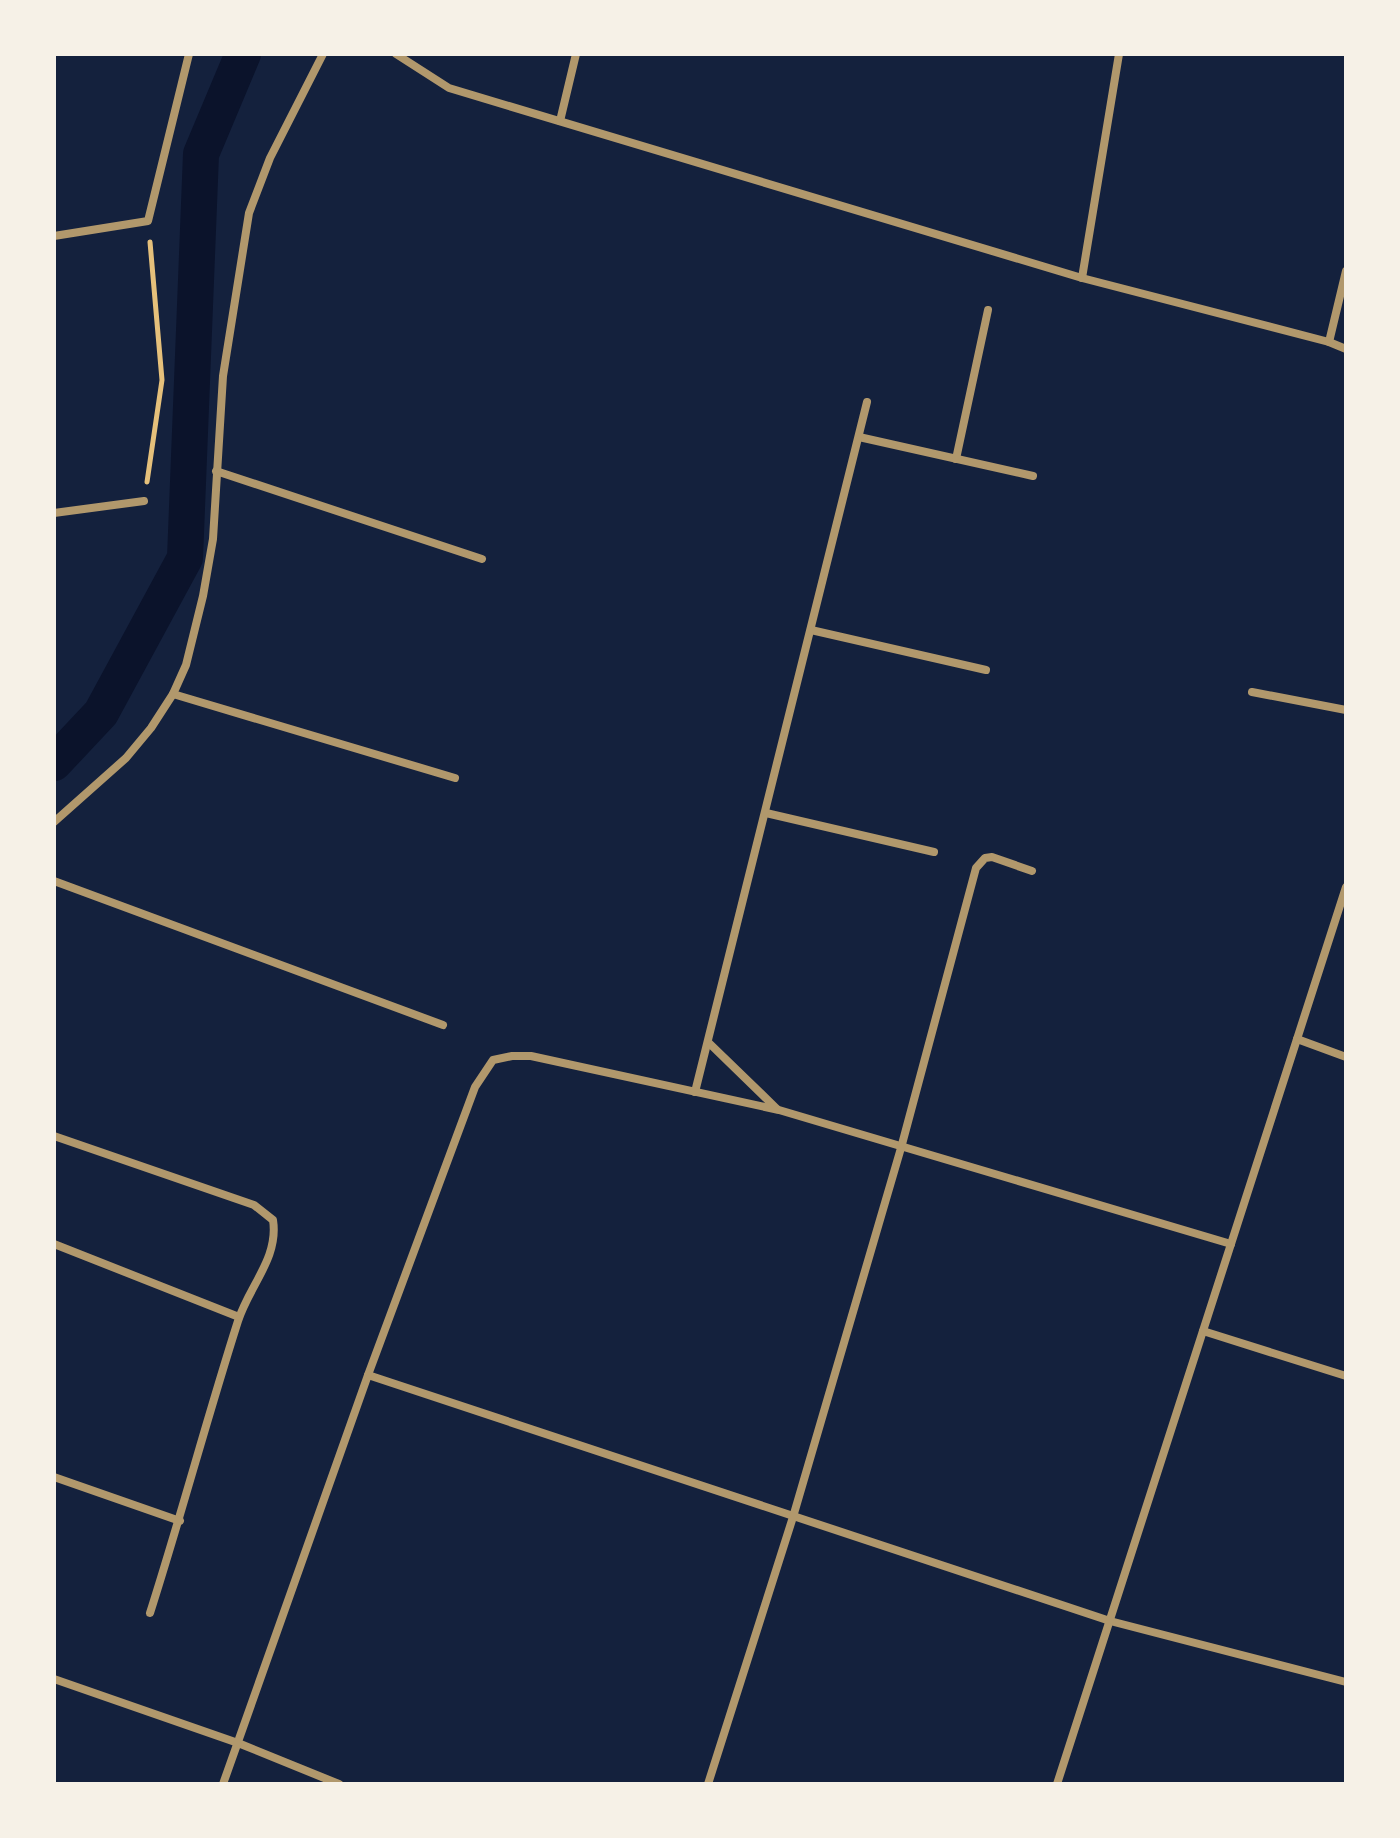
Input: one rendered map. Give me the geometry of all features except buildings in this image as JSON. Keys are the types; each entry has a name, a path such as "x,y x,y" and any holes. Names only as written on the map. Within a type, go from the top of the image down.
{"street":[{"path":"54,236 148,221 189,54"},
{"path":"54,822 126,758 173,694 186,665 213,539 223,376 249,213 270,158 323,54"},
{"path":"396,54 449,88 1082,278 1346,349"},
{"path":"560,121 576,54"},
{"path":"1082,278 1119,54"},
{"path":"1329,342 1346,271"},
{"path":"956,459 988,310"},
{"path":"695,1092 867,402"},
{"path":"859,437 1033,476"},
{"path":"216,471 482,559"},
{"path":"54,513 144,501"},
{"path":"811,630 986,670"},
{"path":"1252,692 1346,710"},
{"path":"173,694 455,778"},
{"path":"766,813 934,852"},
{"path":"708,1784 793,1517 901,1148 976,868 985,858 992,857 1032,871"},
{"path":"54,881 443,1025"},
{"path":"1057,1784 1346,887"},
{"path":"1297,1039 1346,1057"},
{"path":"709,1043 779,1110"},
{"path":"223,1784 368,1375 475,1087 493,1060 531,1056 779,1110 901,1148 1081,1197 1231,1244"},
{"path":"54,1136 254,1205 273,1220 273,1249 239,1317 150,1613"},
{"path":"54,1244 239,1317"},
{"path":"1203,1331 1346,1376"},
{"path":"368,1375 1110,1621 1346,1682"},
{"path":"54,1477 180,1521"},
{"path":"54,1679 238,1743 339,1784"}],"path":[{"path":"144,501 162,380 148,221"}],"waterway":[{"path":"54,763 101,713 185,558 201,154 243,54"}]}
